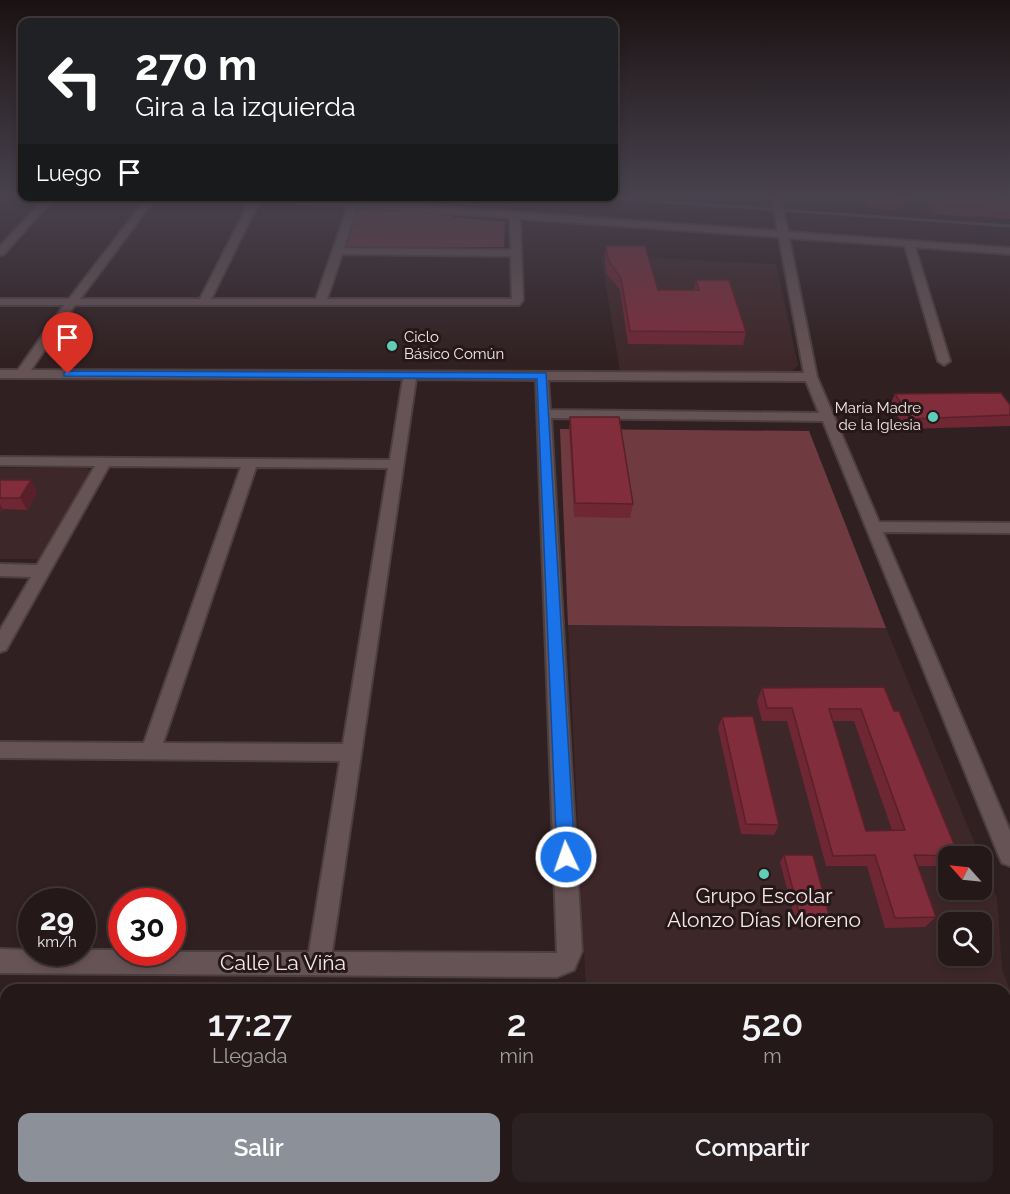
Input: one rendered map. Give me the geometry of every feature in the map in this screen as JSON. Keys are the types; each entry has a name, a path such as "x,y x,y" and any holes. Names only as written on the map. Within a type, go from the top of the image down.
{"street":[{"path":"22,374 113,252"},
{"path":"204,303 229,252"},
{"path":"320,303 337,252"},
{"path":"0,302 515,303 518,300 517,253 402,252"},
{"path":"786,252 812,377 1010,856"},
{"path":"911,252 944,361"},
{"path":"0,374 812,377"},
{"path":"320,963 410,375"},
{"path":"542,375 546,414 828,417"},
{"name":"Calle La Viña","path":"0,961 557,964 566,962 570,951 546,414"},
{"path":"0,461 398,464"},
{"path":"0,645 104,462"},
{"path":"151,751 250,463"},
{"path":"875,527 1010,528"},
{"path":"0,570 41,571"},
{"path":"0,750 351,753"}],"shaded area":[{"path":"601,255 776,264 798,365 792,371 780,374 620,372"},
{"path":"560,429 809,431 886,628 568,625"},
{"path":"0,468 87,468 89,470 90,473 38,559 0,559"},
{"name":"Grupo Escolar Alonzo Días Moreno","path":"568,625 886,628 976,846 938,846 938,900 992,900 992,886 997,898 1002,969 1008,984 586,984"}],"building":[{"path":"607,252 647,252 658,290 699,290 696,280 729,280 746,332 630,331 621,278 608,260"},
{"path":"1001,393 1010,405 1010,415 911,419 895,394"},
{"path":"570,417 619,417 633,504 575,503"},
{"path":"0,480 31,480 20,498 0,498"},
{"path":"884,687 894,711 899,711 955,846 938,846 938,856 914,855 936,917 895,918 875,855 833,856 792,708 767,708 762,688","holes":["829,709 861,709 905,830 866,831"]},
{"path":"753,716 779,825 746,824 722,717"},
{"path":"784,855 813,855 829,915 800,917"}],"place":[{"name":"Ciclo Básico Común","path":"392,346"},
{"name":"María Madre de la Iglesia","path":"933,417"},
{"name":"Grupo Escolar Alonzo Días Moreno","path":"764,874"}],"route":[{"path":"68,374 542,375 546,414 566,857"}]}
